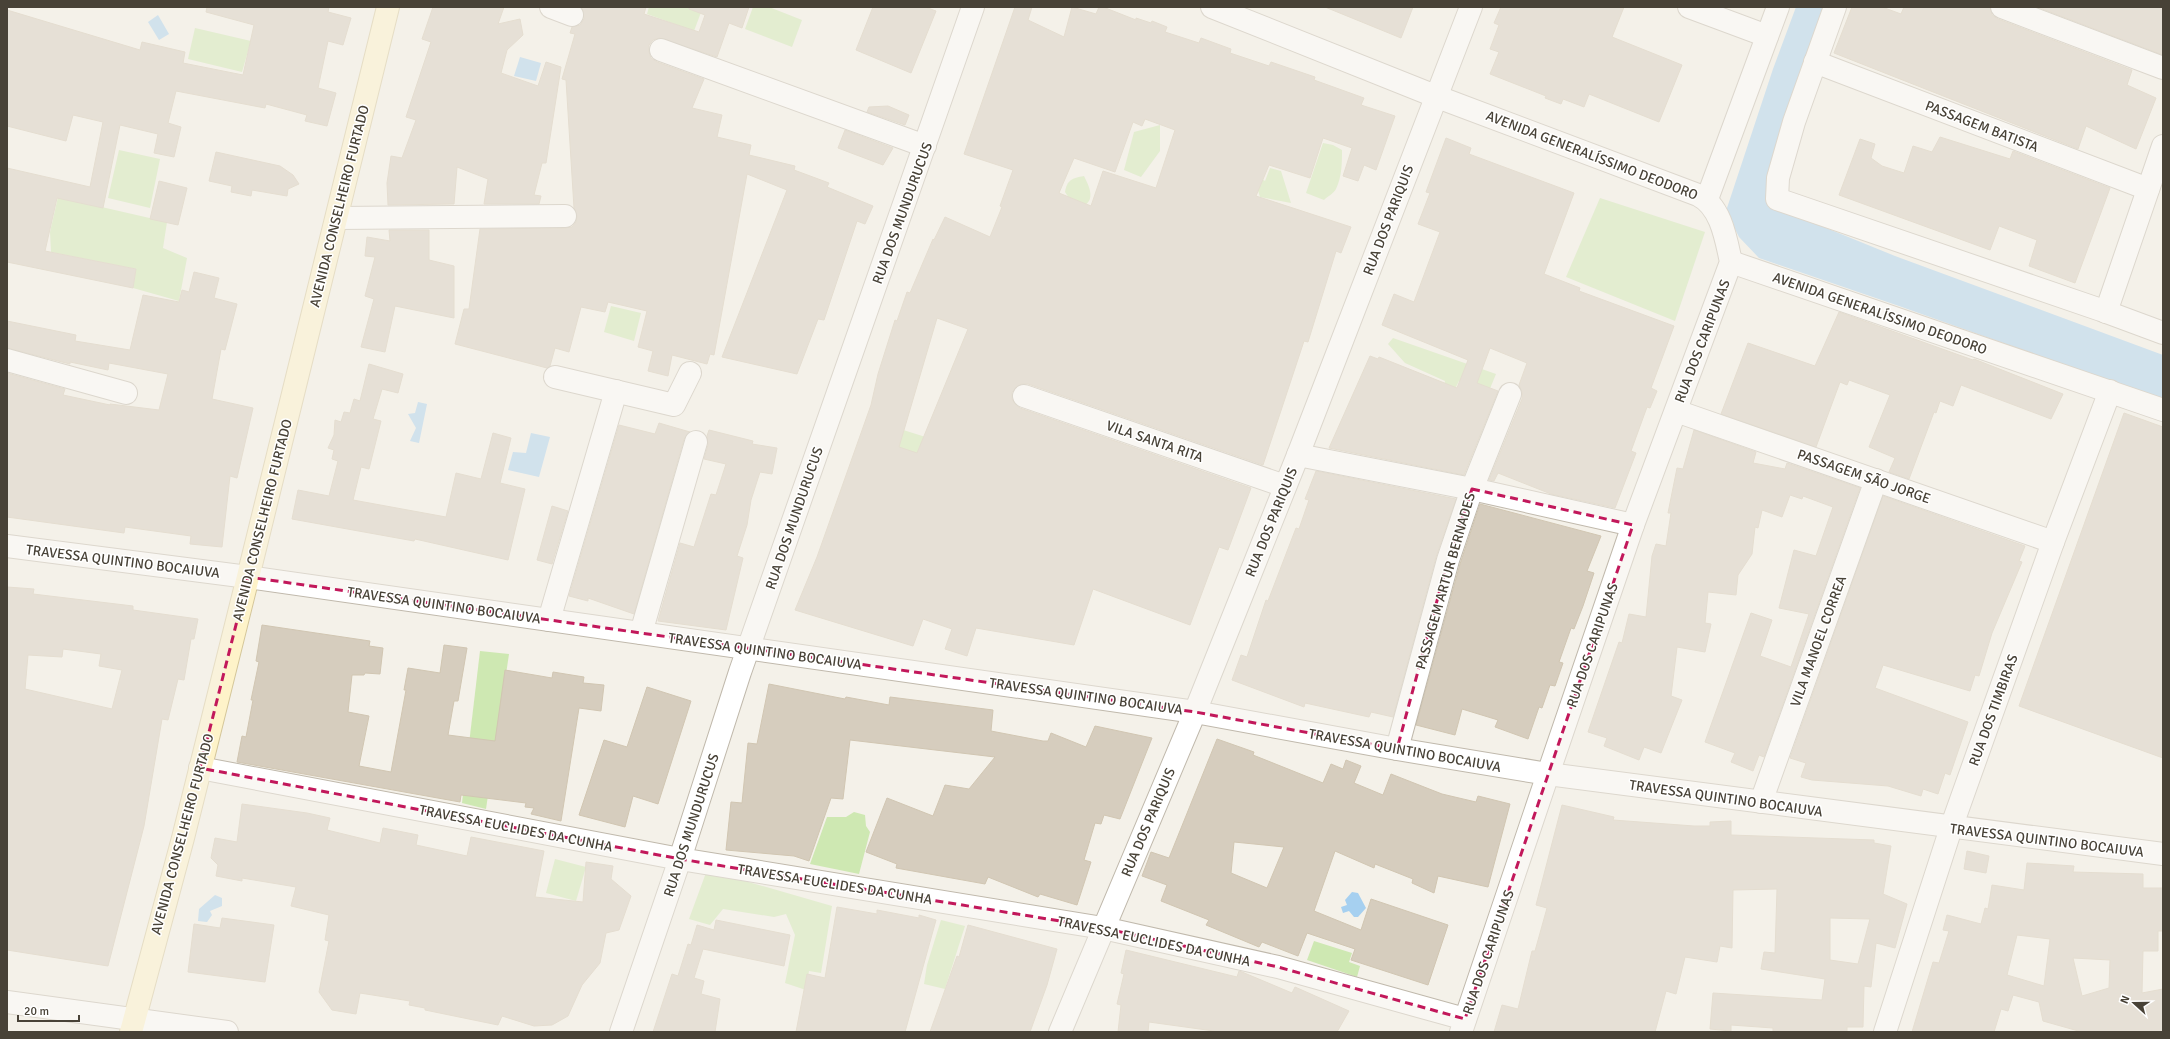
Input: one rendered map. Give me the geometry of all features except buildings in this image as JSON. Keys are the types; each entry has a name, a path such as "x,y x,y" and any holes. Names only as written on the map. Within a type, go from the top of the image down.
{"main road":[{"name":"AVENIDA CONSELHEIRO FURTADO","path":"133,1026 248,577 388,7"}],"street":[{"path":"551,7 572,15"},
{"name":"RUA DOS MUNDURUCUS","path":"621,1032 680,859 749,648 926,146 973,7"},
{"name":"AVENIDA GENERALÍSSIMO DEODORO","path":"1212,7 1435,96 1706,199 1724,228 1732,262 2163,410"},
{"name":"RUA DOS PARIQUIS","path":"1060,1032 1195,712 1286,486 1435,96 1471,7"},
{"path":"1689,7 1767,36"},
{"path":"1706,199 1778,7"},
{"path":"1835,7 1794,122 1778,178 1777,199 2163,333"},
{"path":"2002,7 2163,68"},
{"path":"661,50 926,146"},
{"name":"PASSAGEM BATISTA","path":"1815,62 2148,189"},
{"path":"2106,312 2163,146"},
{"path":"337,218 565,216"},
{"name":"RUA DOS CARIPUNAS","path":"1463,1025 1633,525 1732,262"},
{"path":"7,360 126,394"},
{"path":"555,378 674,405 690,373"},
{"path":"549,620 616,391"},
{"name":"RUA DOS TIMBIRAS","path":"1885,1032 1951,828 2053,542 2110,392"},
{"name":"PASSAGEM ARTUR BERNADES","path":"1397,749 1448,560 1472,489 1510,394"},
{"name":"VILA SANTA RITA","path":"1024,396 1286,486"},
{"name":"PASSAGEM SÃO JORGE","path":"1676,411 2053,542"},
{"path":"641,633 696,442"},
{"path":"1298,455 1472,489 1633,525"},
{"name":"VILA MANOEL CORREA","path":"1761,802 1876,480"},
{"name":"TRAVESSA QUINTINO BOCAIUVA","path":"7,546 248,577 1195,712 1397,749 1548,774 1951,828 2163,854"},
{"name":"TRAVESSA EUCLIDES DA CUNHA","path":"200,768 680,859 1103,928 1278,967 1463,1025"},
{"path":"7,1002 133,1026 227,1032"}],"highlighted area":[{"path":"1472,489 1633,525 1465,1019 1278,967 1103,928 680,859 200,768 248,577 1195,712 1397,749 1448,560"}],"green space":[{"path":"649,7 703,7 694,31 647,14"},
{"path":"753,7 769,7 802,20 792,47 745,29"},
{"path":"195,28 251,41 242,72 188,59"},
{"path":"1160,125 1160,151 1141,177 1124,170 1134,132"},
{"path":"1323,143 1333,145 1342,150 1341,170 1338,184 1335,190 1324,200 1306,193"},
{"path":"119,150 160,159 150,208 108,198"},
{"path":"1270,168 1281,171 1291,203 1260,197 1254,178 1259,177 1265,181"},
{"path":"1084,176 1089,188 1090,197 1087,203 1083,206 1069,198 1065,192 1067,185 1071,180"},
{"path":"58,197 167,222 163,248 187,258 179,301 133,288 136,269 51,252 50,232"},
{"path":"1600,198 1705,232 1675,321 1566,277"},
{"path":"611,306 641,313 634,341 604,332"},
{"path":"1393,338 1496,374 1489,391 1459,381 1451,397 1443,391 1445,381 1405,363 1388,344"},
{"path":"881,423 951,445 941,475 872,453"},
{"path":"480,651 509,654 486,809 462,803"},
{"path":"854,812 865,815 866,826 870,832 859,874 810,864 827,817 846,817"},
{"path":"555,859 586,867 576,901 546,893"},
{"path":"707,870 832,906 821,973 809,971 806,990 785,983 795,935 786,914 774,917 723,909 710,925 689,919"},
{"path":"941,920 965,926 945,989 924,984 927,965"},
{"path":"1314,941 1352,953 1349,962 1360,966 1357,977 1307,960"}],"water":[{"path":"1796,7 1825,7 1767,192 1809,221 1895,256 2163,355 2163,400 1759,258 1739,237 1726,211 1773,69"},
{"path":"158,15 169,34 159,40 148,22"},
{"path":"520,57 541,63 536,81 514,76"},
{"path":"418,402 427,404 419,443 410,441 416,428 408,414 415,413"},
{"path":"531,433 550,437 539,477 508,470 513,452 526,453"},
{"path":"1352,892 1358,893 1366,908 1358,917 1354,917 1349,911 1343,913 1341,907 1347,905 1345,900"},
{"path":"215,895 222,898 222,906 210,911 212,915 207,922 198,921 199,909"}]}
